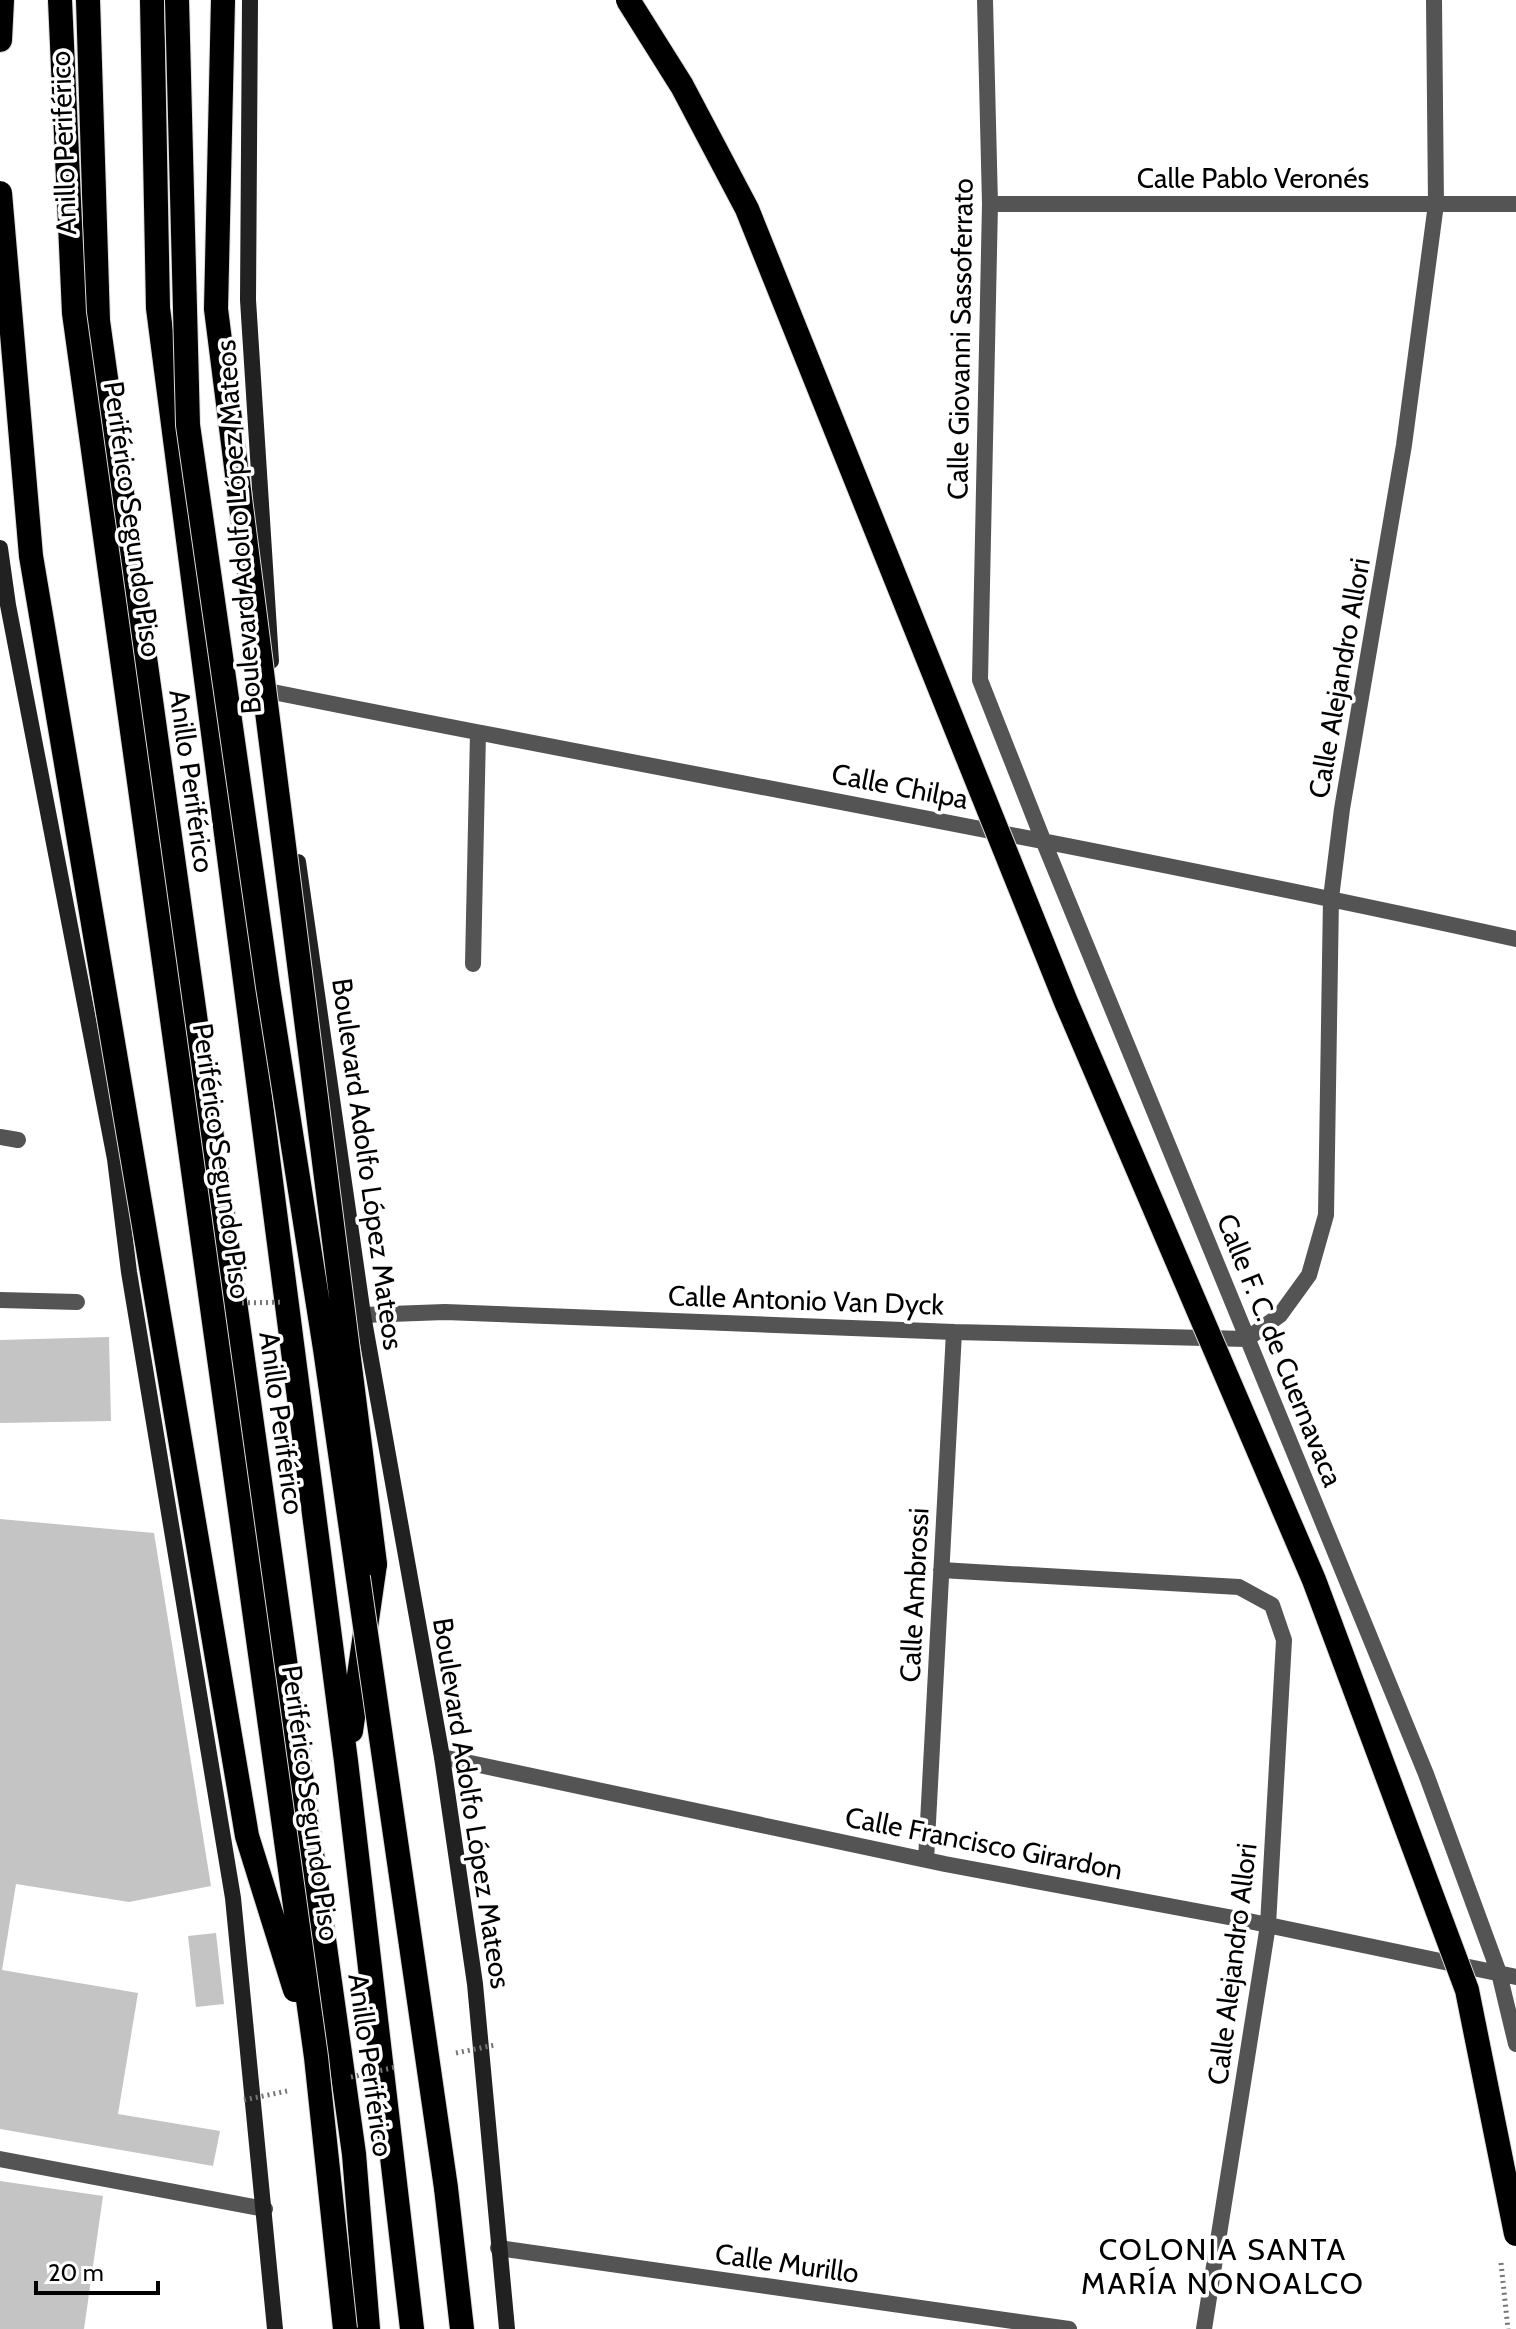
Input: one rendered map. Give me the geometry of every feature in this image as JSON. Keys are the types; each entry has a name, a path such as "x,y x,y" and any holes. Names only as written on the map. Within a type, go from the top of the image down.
{"highway":[{"path":"0,40 2,0"},
{"name":"Periférico Segundo Piso","path":"60,0 74,313 316,2057 345,2329"},
{"name":"Anillo Periférico","path":"88,0 98,321 354,2154 368,2329"},
{"name":"Anillo Periférico","path":"152,0 158,308 346,1761 412,2329"},
{"path":"177,0 188,425 446,2188 462,2329"},
{"path":"223,0 216,309 375,1564 346,1761"},
{"path":"628,0 682,86 747,209 1060,988 1314,1580 1467,1990 1516,2234"},
{"path":"0,193 31,556 236,1774 247,1836 316,2057"}],"main road":[{"name":"Boulevard Adolfo López Mateos","path":"250,0 248,300 273,692 363,1315 442,1757 475,1984 507,2329"},
{"path":"0,548 8,605 115,1159 129,1272 233,1898 275,2329"}],"street":[{"name":"Calle Giovanni Sassoferrato","path":"980,680 990,204 985,0"},
{"name":"Calle Alejandro Allori","path":"1247,1339 1280,1315 1309,1275 1326,1215 1331,898 1342,809 1404,445 1436,204 1434,0"},
{"name":"Calle Pablo Veronés","path":"990,204 1516,204"},
{"name":"Calle F. C. de Cuernavaca","path":"980,680 1508,1975 1516,2044"},
{"name":"Calle Chilpa","path":"273,692 1043,840 1516,939"},
{"path":"473,964 478,733"},
{"path":"0,1137 18,1140"},
{"path":"0,1300 77,1302"},
{"name":"Calle Antonio Van Dyck","path":"363,1315 445,1312 954,1332 1247,1339"},
{"name":"Calle Ambrossi","path":"926,1860 954,1332"},
{"name":"Calle Alejandro Allori","path":"941,1570 1239,1587 1272,1605 1284,1640 1268,1925 1204,2329"},
{"name":"Calle Francisco Girardon","path":"442,1757 926,1860 1268,1925 1508,1975"},
{"path":"0,2159 265,2209"},
{"name":"Calle Murillo","path":"498,2248 1069,2329"}],"path":[{"path":"361,1298 393,1297"},
{"path":"235,1304 298,1301"},
{"path":"450,2055 495,2045"},
{"path":"347,2077 406,2064"},
{"path":"244,2100 288,2091"}],"building":[{"path":"109,1337 111,1421 0,1423 0,1340"},
{"path":"0,1519 154,1533 211,1886 129,1902 16,1884 2,1970 138,1993 118,2114 220,2131 213,2166 0,2129"},
{"path":"216,1933 224,2004 196,2007 188,1936"},
{"path":"0,2181 103,2196 84,2329 0,2329"}],"district":[{"name":"COLONIA SANTA MARÍA NONOALCO","path":"1223,2266"}]}
